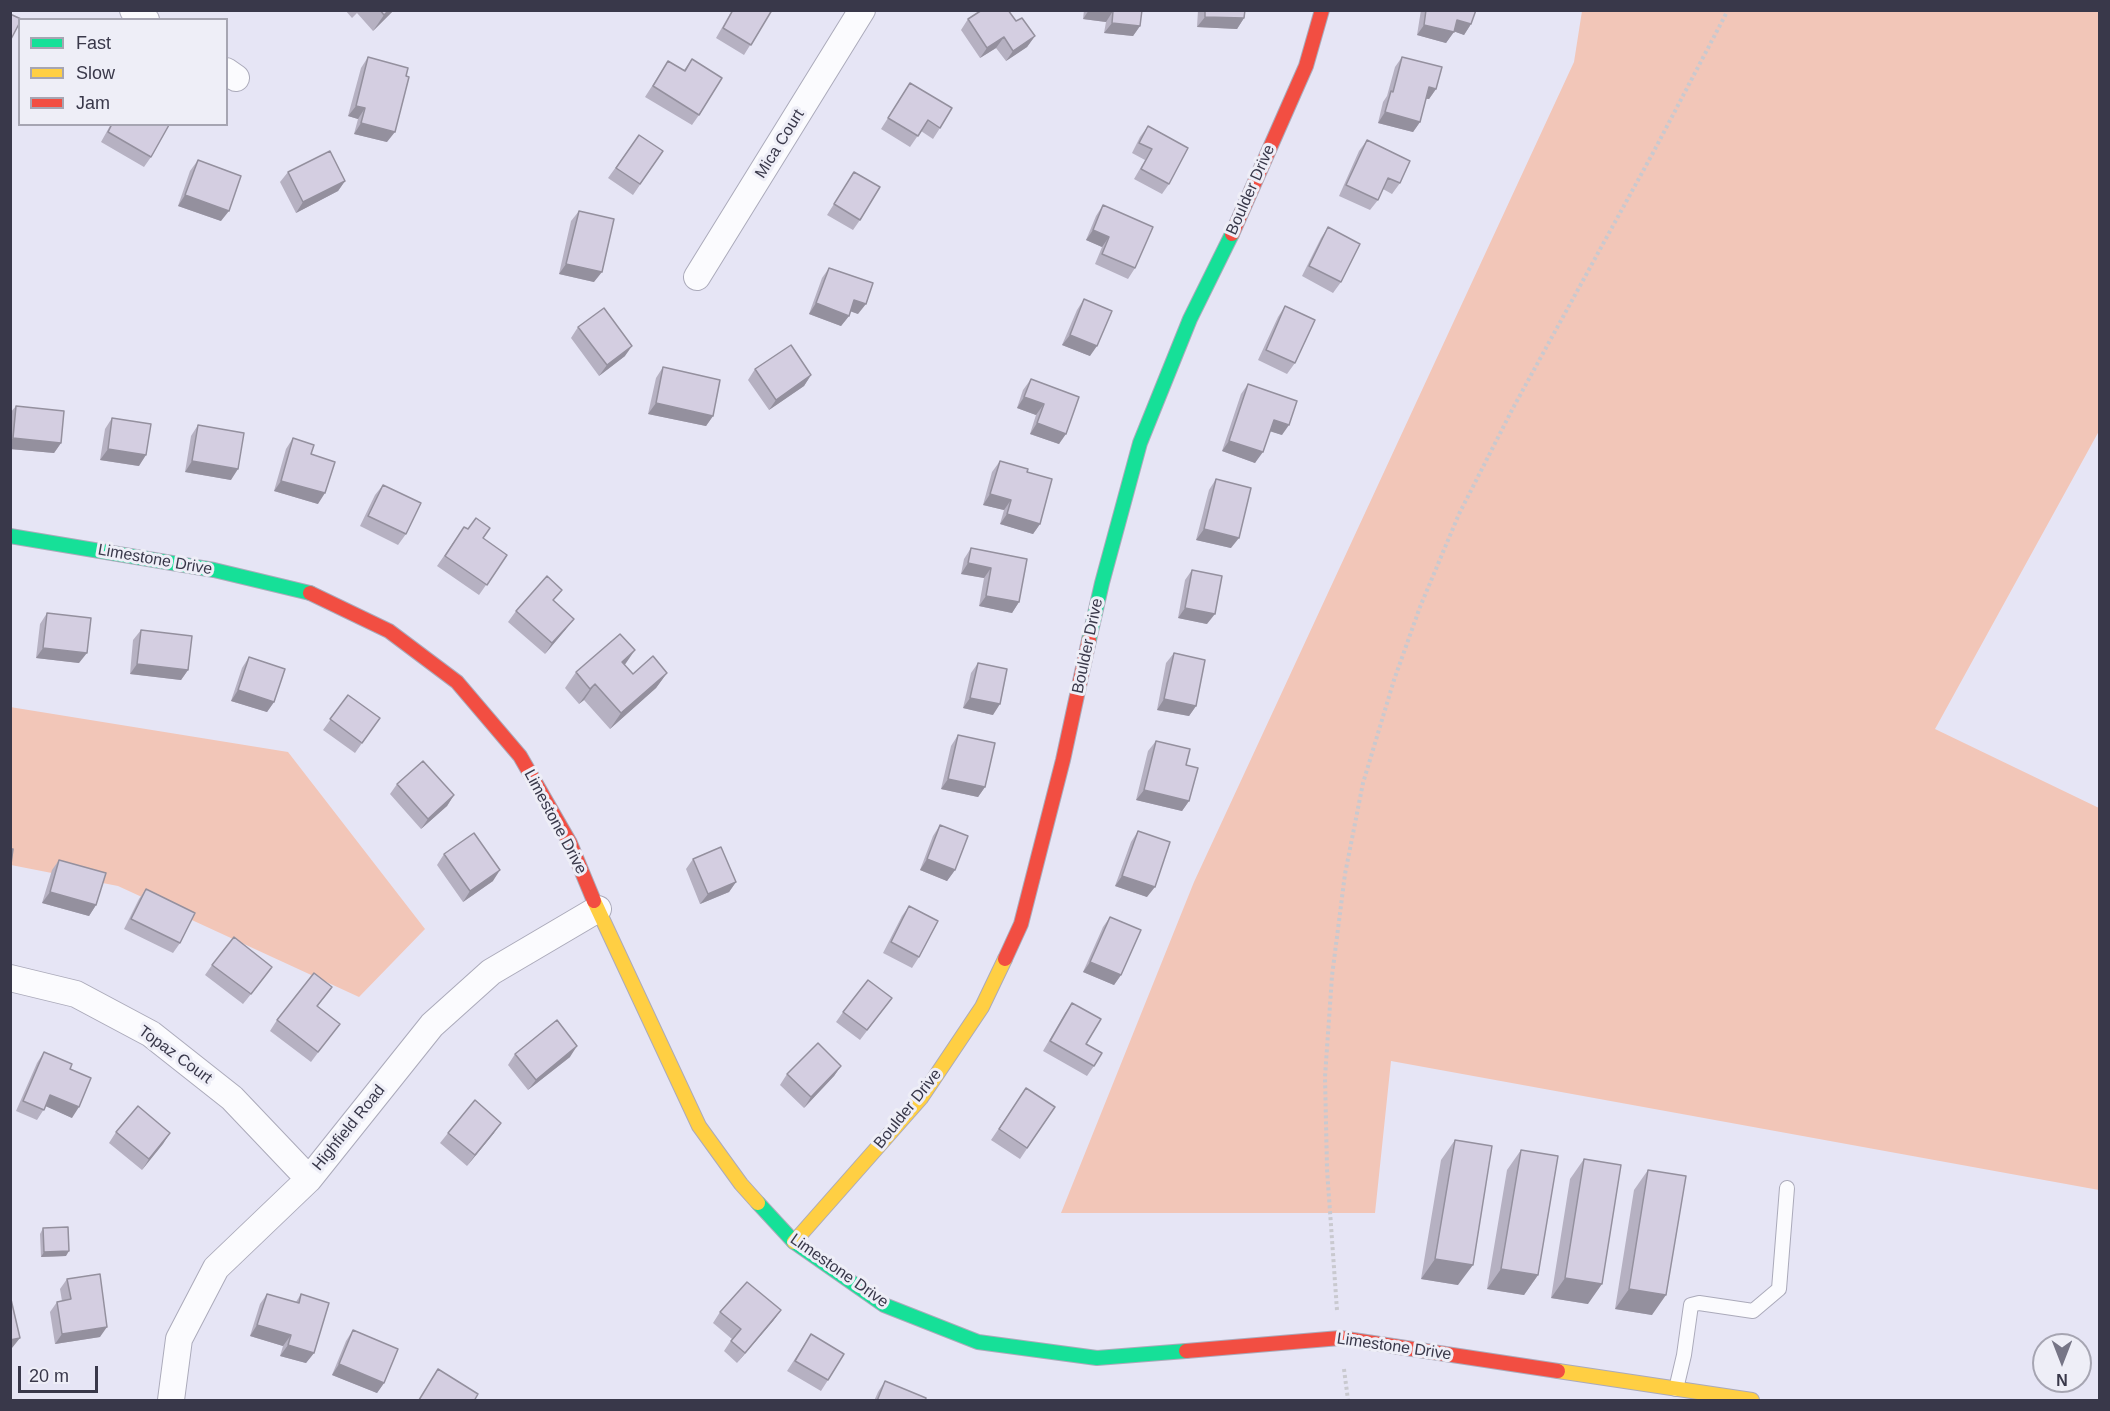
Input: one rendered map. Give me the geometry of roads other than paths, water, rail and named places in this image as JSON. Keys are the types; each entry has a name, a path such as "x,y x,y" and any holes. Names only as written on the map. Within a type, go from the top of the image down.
{"street":[{"name":"Mica Court","path":"697,277 862,10"},
{"name":"Boulder Drive","path":"794,1242 921,1098 982,1007 1021,924 1063,760 1102,583 1140,443 1190,319 1246,205 1306,66 1322,10"},
{"name":"Limestone Drive","path":"10,536 214,570 305,591 389,631 457,682 520,756 570,843 598,909 699,1126 741,1184 794,1242 884,1305 978,1342 1097,1358 1340,1338 1676,1389 1696,1396 1752,1401"},
{"name":"Highfield Road","path":"171,1401 179,1339 216,1268 309,1179 432,1025 491,972 598,909"},
{"name":"Topaz Court","path":"10,978 76,994 151,1034 232,1098 309,1179"}],"lane":[{"path":"1676,1389 1684,1355 1691,1305 1699,1303 1752,1311 1779,1289 1787,1188"}]}
